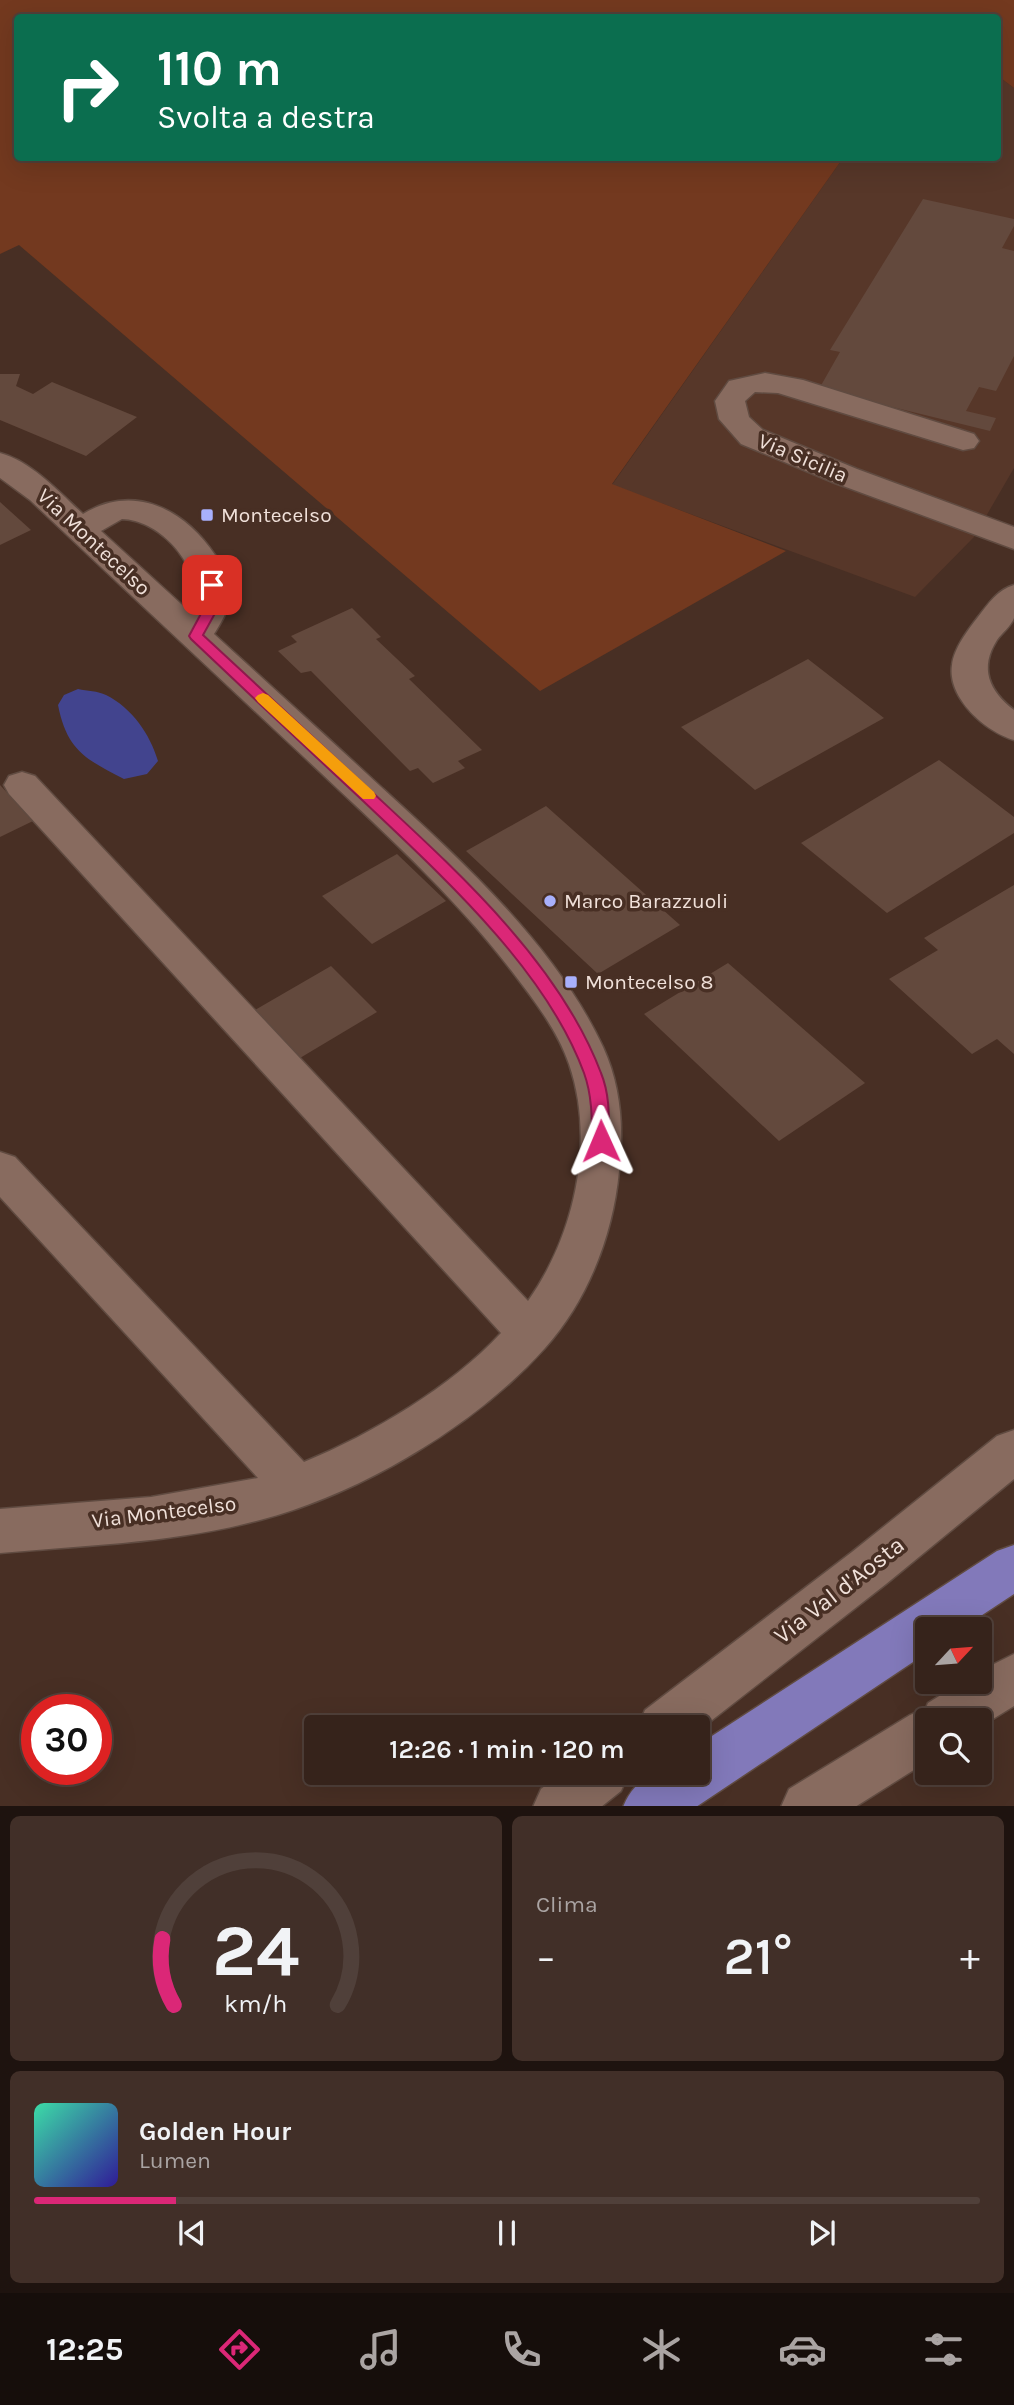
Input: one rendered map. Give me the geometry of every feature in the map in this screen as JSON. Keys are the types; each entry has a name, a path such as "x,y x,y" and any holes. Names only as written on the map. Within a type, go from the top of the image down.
{"main road":[{"path":"651,1806 1014,1567"}],"street":[{"name":"Via Sicilia","path":"963,441 792,387 766,382 737,388 731,394 729,403 734,421 752,437 822,467 1014,539"},
{"name":"Via Montecelso","path":"0,463 19,474 196,636 396,821 468,893 539,979 563,1013 586,1054 597,1087 601,1118 598,1171 590,1222 578,1257 560,1293 530,1334 451,1403 399,1437 297,1487 217,1508 0,1531"},
{"path":"80,530 110,513 123,509 149,514 182,537 202,560 212,585 211,608 196,636"},
{"path":"1014,596 982,634 972,651 969,667 970,683 978,698 990,712 1014,728"},
{"path":"22,785 530,1334"},
{"path":"0,1169 297,1487"},
{"name":"Via Val d'Aosta","path":"679,1715 869,1568 1014,1451"},
{"path":"965,1708 1014,1678"},
{"path":"809,1806 915,1740"},
{"path":"560,1806 587,1785"}],"shaded area":[{"path":"0,0 1014,0 1014,88 1001,78 1001,14 14,14 14,161 841,161 612,484 786,551 540,691 19,245 0,254"},
{"path":"1001,78 1014,88 1014,468 974,537 915,597 612,485 841,161 1001,161"},
{"path":"78,689 106,695 132,714 150,741 158,761 147,774 124,779 88,759 73,743 58,705 64,695"}],"building":[{"path":"923,199 1014,219 1014,226 1002,248 1014,251 1014,356 996,391 979,387 966,411 996,418 990,431 819,389 840,352 830,350"},
{"path":"0,374 20,374 16,386 33,394 52,382 137,417 86,456 0,420"},
{"path":"0,502 31,530 0,545"},
{"path":"352,608 381,637 376,639 415,676 409,679 482,750 458,761 465,768 433,783 418,768 410,771 311,671 301,673 278,651 297,642 291,636"},
{"path":"808,659 884,718 755,790 681,727"},
{"path":"939,760 1014,817 1014,833 887,913 801,843"},
{"path":"0,785 33,821 0,837"},
{"path":"546,806 680,925 598,974 466,851"},
{"path":"397,854 446,901 372,944 322,896"},
{"path":"1014,885 1014,1054 997,1039 972,1054 889,979 938,950 924,938"},
{"path":"728,963 865,1083 779,1141 644,1014"},
{"path":"331,966 377,1012 300,1058 255,1010"}],"slow traffic":[{"path":"263,698 368,796"}],"place":[{"name":"Montecelso","path":"207,515"},
{"name":"Marco Barazzuoli","path":"550,901"},
{"name":"Montecelso 8","path":"571,982"}],"route":[{"path":"212,585 211,608 196,636 396,821 481,908 518,951 563,1013 586,1054 600,1102 601,1141"}]}
